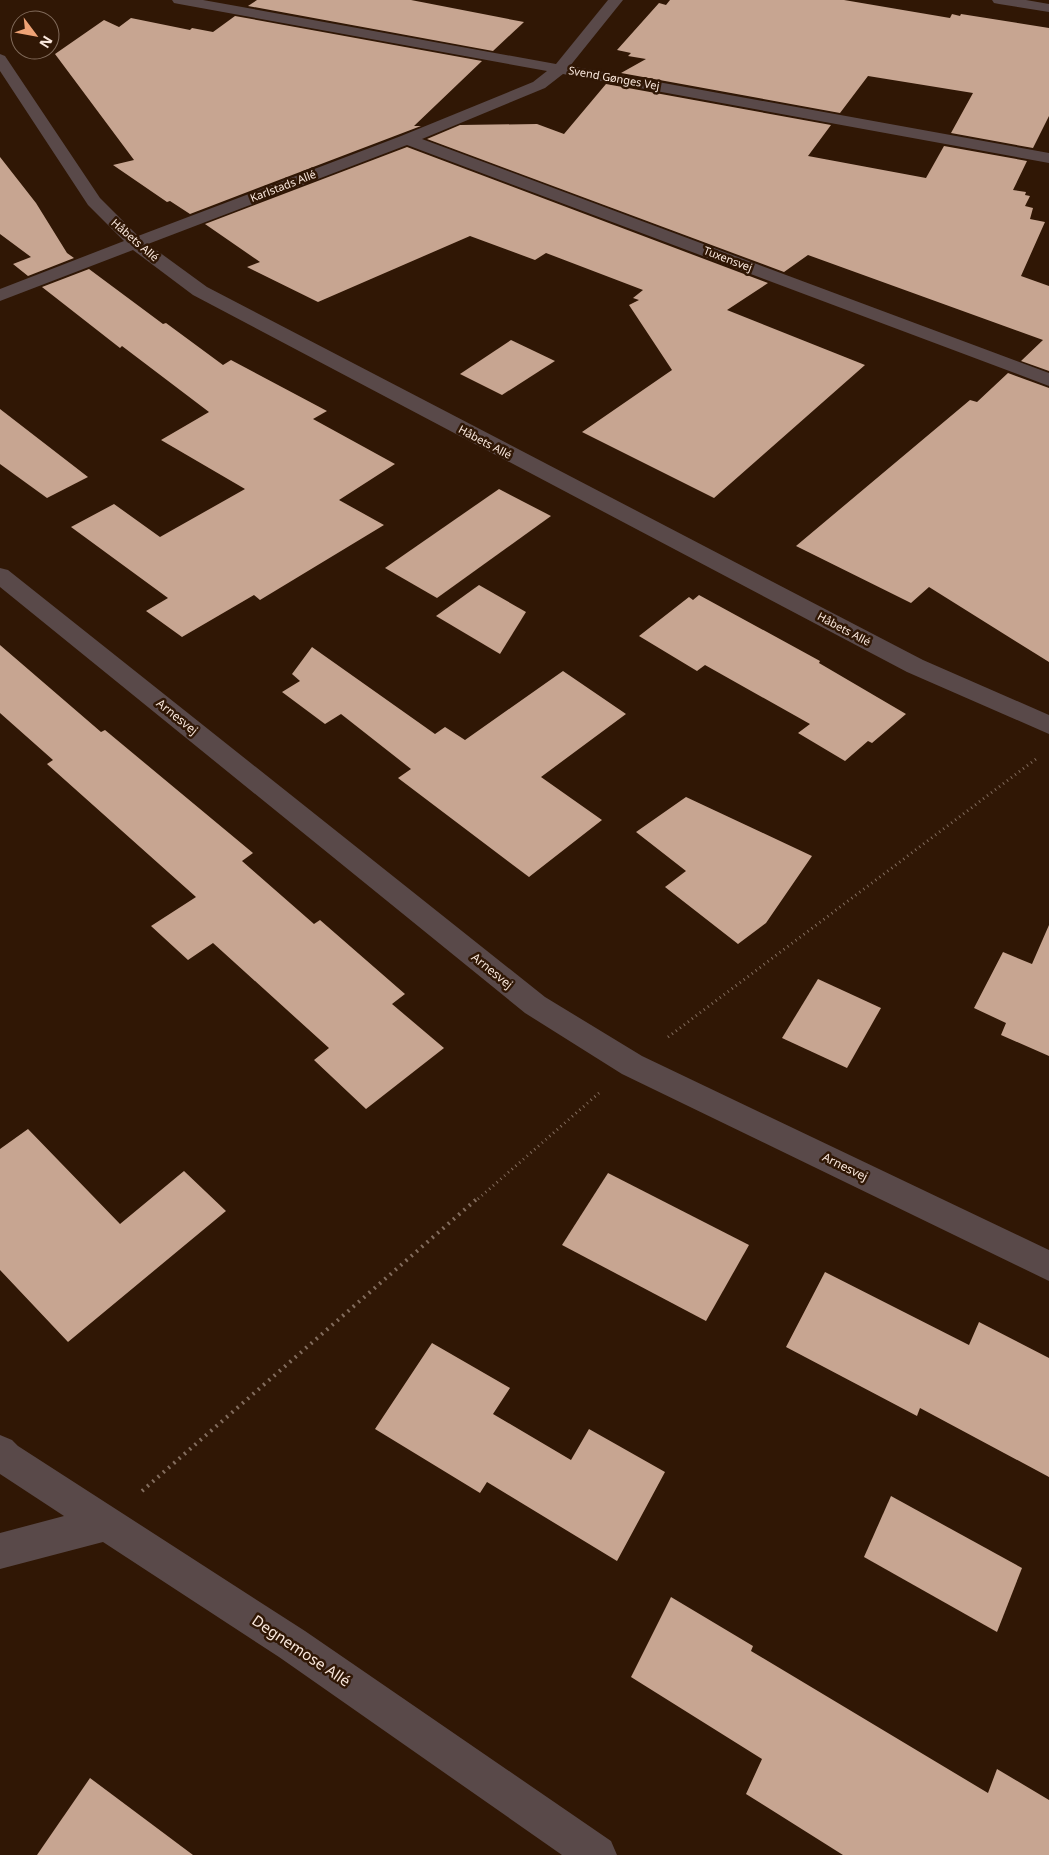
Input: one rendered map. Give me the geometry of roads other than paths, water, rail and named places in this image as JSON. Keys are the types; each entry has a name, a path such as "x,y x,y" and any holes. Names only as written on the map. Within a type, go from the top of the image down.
{"street":[{"name":"Svend Gønges Vej","path":"179,0 1049,158"},
{"name":"Karlstads Allé","path":"0,295 407,139 539,85 561,68 616,0"},
{"path":"999,0 1049,8"},
{"name":"Håbets Allé","path":"0,59 94,201 135,242 200,291 915,666 1049,725"},
{"name":"Tuxensvej","path":"407,139 1049,380"},
{"name":"Arnesvej","path":"0,575 535,1005 632,1065 1049,1266"},
{"name":"Degnemose Allé","path":"0,1452 300,1649 598,1855"},
{"path":"0,1551 107,1523"}]}
